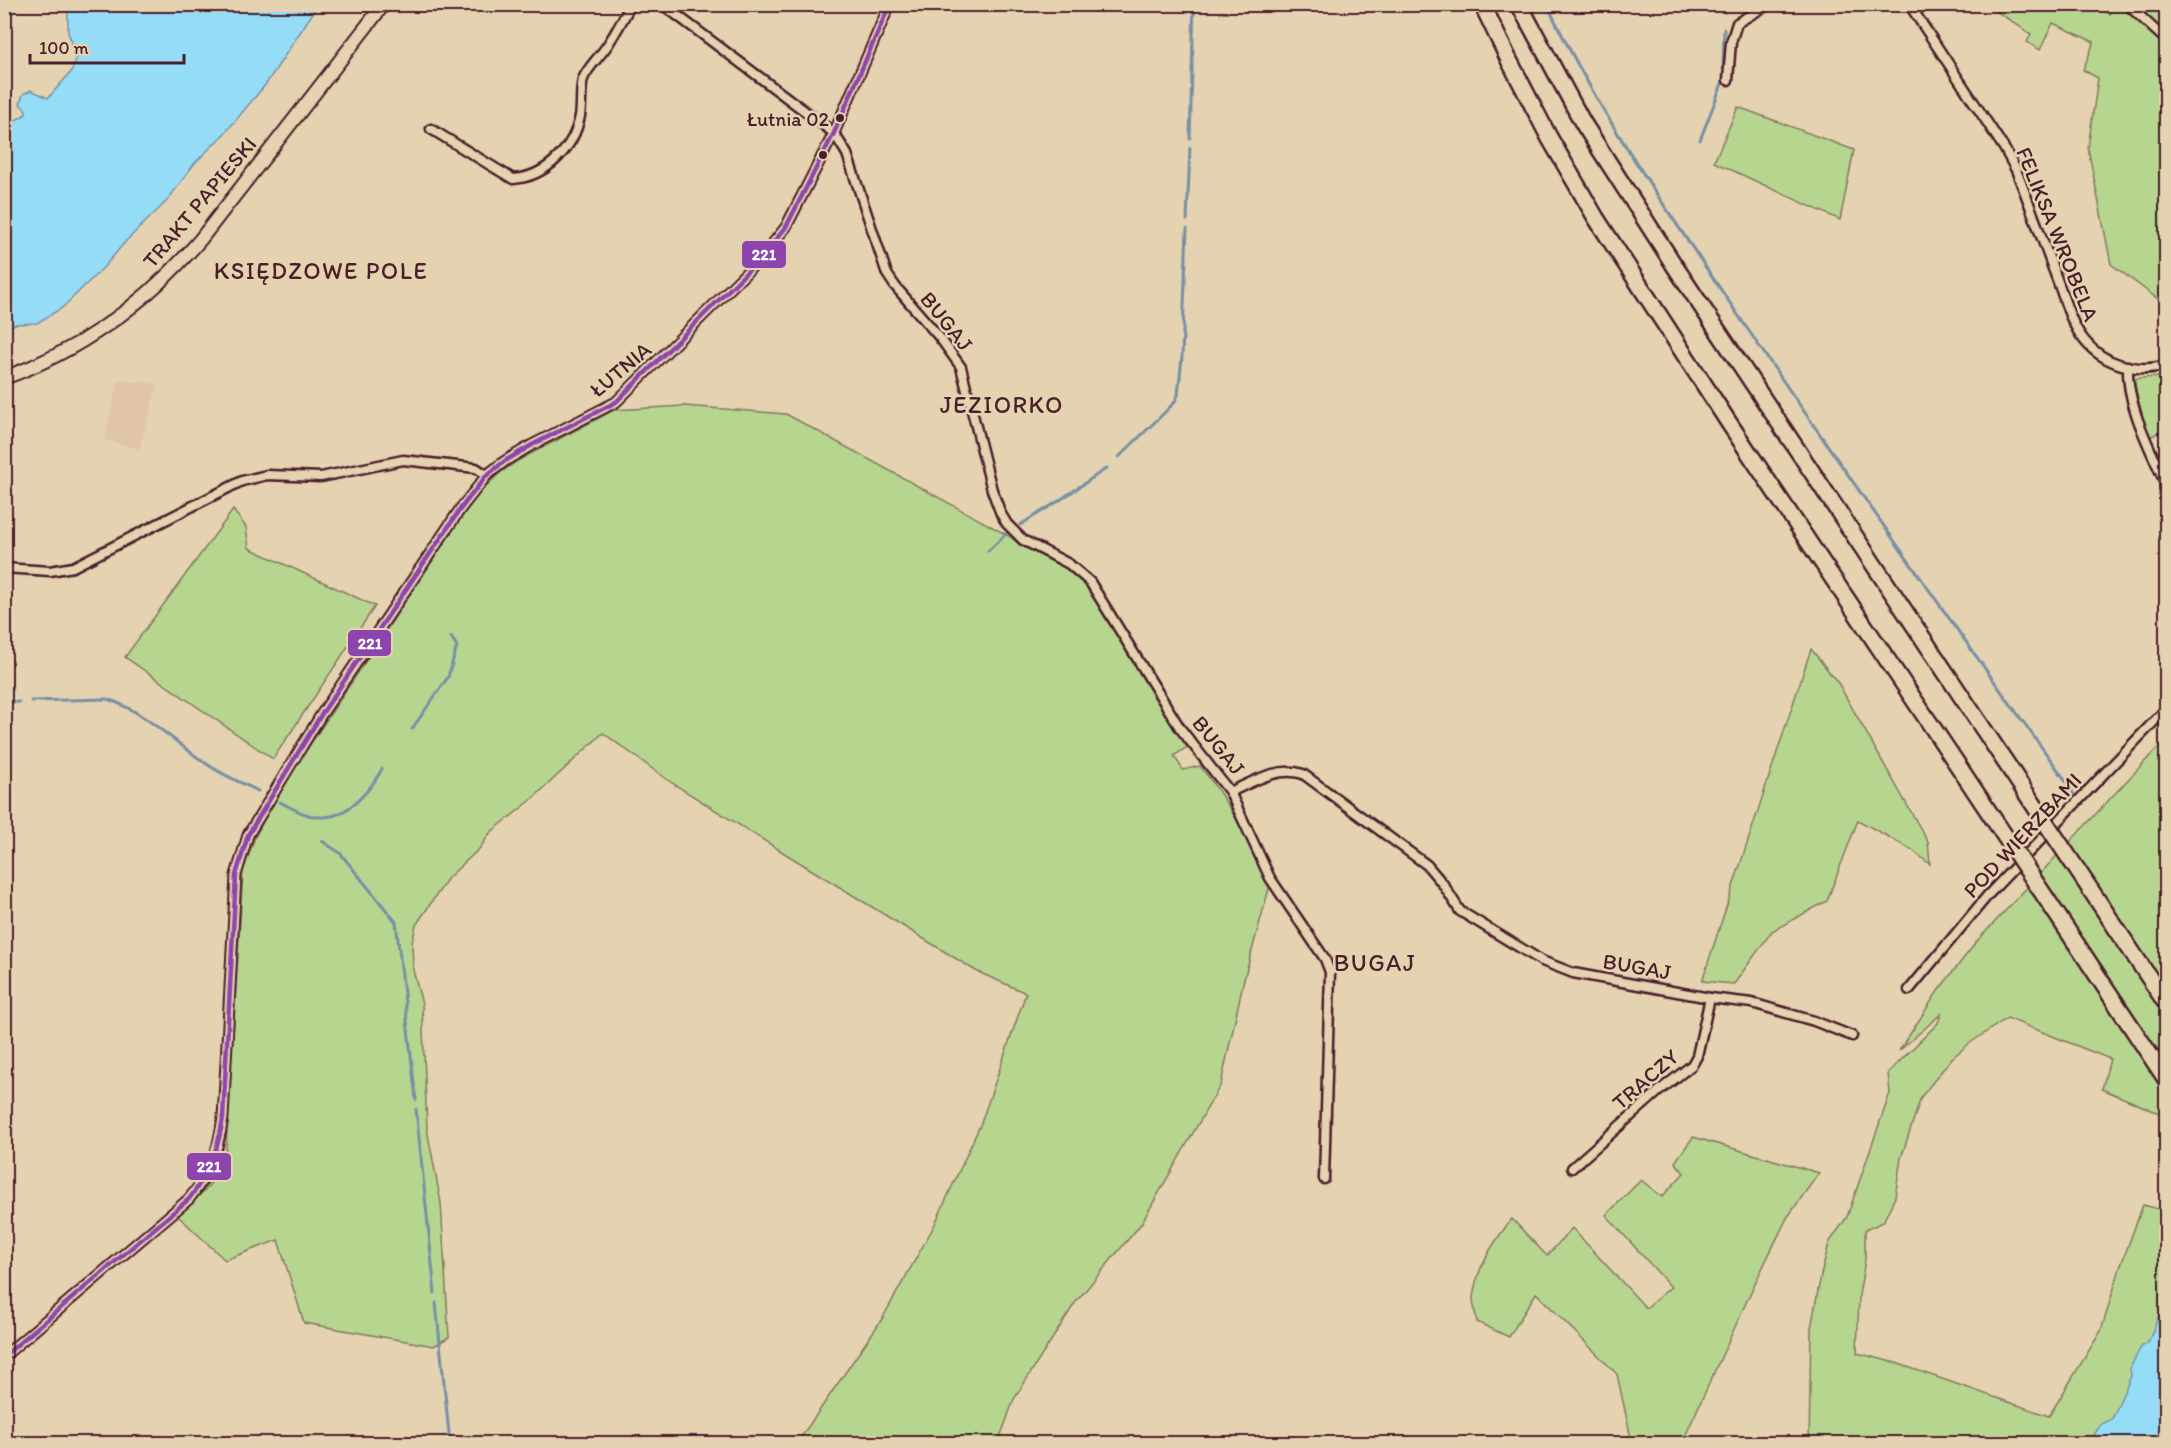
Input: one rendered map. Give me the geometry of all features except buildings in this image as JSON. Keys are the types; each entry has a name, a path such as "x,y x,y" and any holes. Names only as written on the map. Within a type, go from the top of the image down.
{"highway":[{"path":"1482,4 1549,137 1596,218 1729,423 2166,1079"},
{"path":"1519,4 1583,123 1657,239 2166,1003"}],"street":[{"name":"TRAKT PAPIESKI","path":"4,378 42,363 87,338 134,306 171,272 200,240 384,4"},
{"path":"431,129 513,179 533,174 553,162 567,148 577,128 584,77 610,42 631,4"},
{"path":"662,4 834,133"},
{"name":"ŁUTNIA","path":"4,1356 189,1198 205,1179 218,1151 223,1118 236,875 248,836 321,715 461,508 487,475 532,445 616,402 761,258 786,227 834,133 890,4"},
{"path":"1728,80 1731,42 1737,22 1769,4"},
{"name":"FELIKSA WROBELA","path":"1909,4 1999,140 2016,170 2076,329 2087,344 2100,355 2128,366 2149,368 2166,365"},
{"path":"2128,5 2166,40"},
{"name":"BUGAJ","path":"834,133 849,159 890,280 940,338 961,367 1000,514 1014,533 1023,540 1069,564 1090,582 1180,728 1230,792 1261,778 1284,771 1303,774 1427,865 1443,884 1460,911 1542,961 1572,973 1710,998 1737,1000 1822,1023 1852,1036"},
{"path":"2128,366 2128,387 2140,424 2166,485"},
{"path":"4,568 58,570 73,567 242,481 259,476 321,477 403,460 476,468 487,475"},
{"name":"POD WIERZBAMI","path":"1909,990 1988,895 2166,709"},
{"path":"1230,792 1269,878 1317,946 1330,972 1324,1179"},
{"name":"TRACZY","path":"1572,1168 1659,1090 1692,1065 1697,1056 1710,998"}],"shaded area":[{"path":"118,381 158,383 139,449 105,440"}],"green space":[{"path":"1997,4 2092,4 2110,14 2112,5 2119,6 2135,14 2166,46 2166,305 2111,264 2088,148 2098,78 2083,70 2094,42 2053,23 2040,50 2027,42 2031,34 1993,9"},
{"path":"2137,5 2166,5 2166,35 2140,11"},
{"path":"1738,107 1854,150 1840,220 1714,162"},
{"path":"2166,377 2166,429 2150,437 2144,424 2134,381 2137,378"},
{"path":"684,406 786,414 1009,536 1020,545 1071,571 1088,586 1187,747 1174,756 1183,770 1200,766 1239,824 1270,885 1243,983 1221,1084 1141,1224 1075,1303 1014,1399 998,1443 797,1443 882,1319 934,1226 981,1123 1026,993 976,971 672,783 603,733 530,801 490,833 480,848 448,878 416,925 412,943 413,970 422,1004 427,1129 441,1203 449,1337 434,1346 304,1323 278,1240 225,1260 178,1216 215,1178 226,1149 243,872 255,837 280,790 464,513 482,490 500,473 519,460 614,410"},
{"path":"233,510 246,527 249,548 375,606 273,759 125,657"},
{"path":"1811,649 1838,683 1928,842 1930,864 1912,850 1858,820 1827,901 1772,931 1734,984 1702,981"},
{"path":"2166,739 2166,1116 2102,1089 2110,1059 2007,1018 1952,1058 1921,1097 1901,1158 1895,1197 1883,1222 1865,1230 1865,1260 1859,1295 1857,1353 1896,1363 2049,1416 2101,1331 2121,1265 2143,1205 2166,1211 2166,1299 2112,1419 2100,1425 2090,1443 1809,1444 1811,1328 1829,1243 1847,1217 1890,1093 1888,1073 1938,1023 1941,1014 1899,1051 1938,991 1978,940"},
{"path":"1693,1137 1819,1173 1787,1218 1682,1443 1632,1443 1617,1374 1536,1293 1509,1337 1477,1322 1473,1301 1475,1287 1487,1256 1512,1219 1547,1256 1572,1228 1646,1308 1671,1287 1606,1215 1641,1180 1662,1197 1684,1173 1675,1162"}],"water":[{"path":"68,5 318,5 266,84 225,133 194,164 167,201 125,242 105,266 62,308 37,323 16,324 5,328 5,127 26,114 26,110 20,104 23,94 31,90 48,98 71,72 77,57 68,32"},
{"path":"2166,1299 2166,1443 2090,1443 2100,1425 2112,1419 2131,1376 2130,1368 2141,1347 2148,1343"}],"waterway":[{"path":"1190,138 1194,4"},
{"path":"1547,4 1612,125 1661,201 1944,612 2071,788 2074,796 2060,813"},
{"path":"1725,12 1726,4"},
{"path":"1723,68 1724,29"},
{"path":"1700,140 1723,81"},
{"path":"1187,220 1190,148"},
{"path":"1119,457 1174,403 1178,395 1182,357 1187,229"},
{"path":"1020,525 1107,468"},
{"path":"988,551 1007,533"},
{"path":"412,729 448,677 457,646 451,637"},
{"path":"31,701 107,699 121,704 146,719 210,766 258,791"},
{"path":"4,702 19,702"},
{"path":"280,802 313,816 334,815 351,807 372,785 382,769"},
{"path":"322,841 340,853 396,922 416,1100"},
{"path":"416,1109 435,1293"},
{"path":"436,1303 450,1444"}],"transit line":[{"name":"221","path":"4,1356 189,1199 207,1170 215,1151 223,1118 236,875 248,835 321,715 461,508 487,475 532,445 616,402 761,258 786,227 834,133 890,4"}],"place":[{"name":"Łutnia 02","path":"840,118"}],"district":[{"name":"KSIĘDZOWE POLE","path":"321,271"},
{"name":"JEZIORKO","path":"1002,405"},
{"name":"BUGAJ","path":"1375,963"}]}
